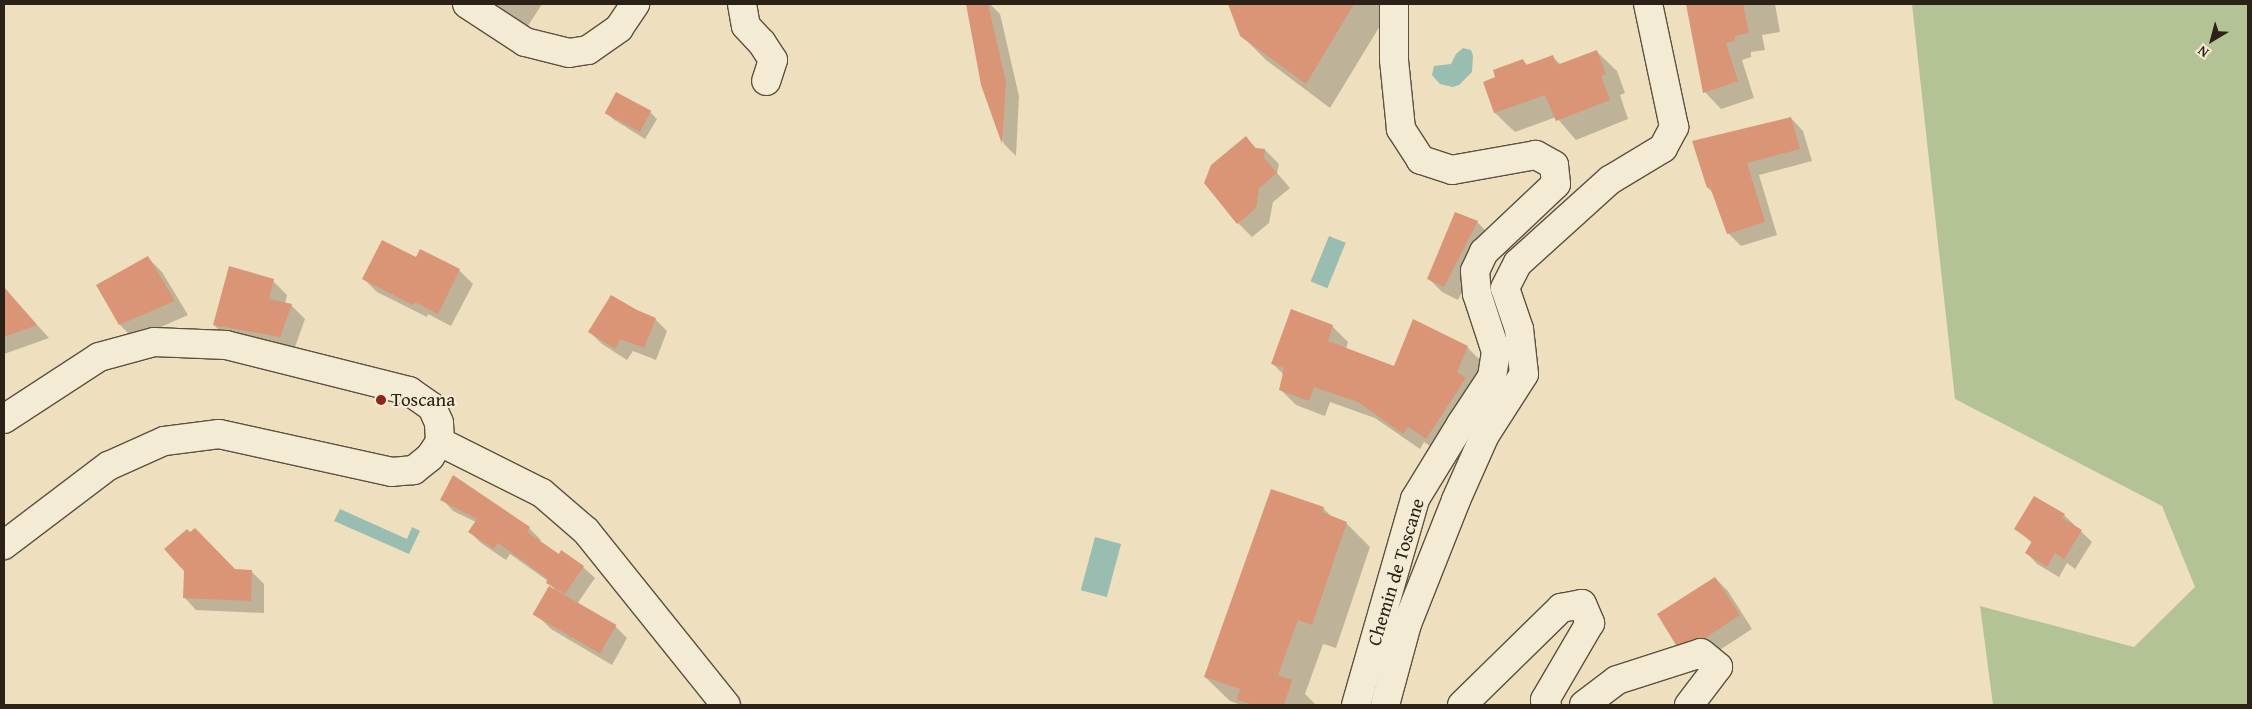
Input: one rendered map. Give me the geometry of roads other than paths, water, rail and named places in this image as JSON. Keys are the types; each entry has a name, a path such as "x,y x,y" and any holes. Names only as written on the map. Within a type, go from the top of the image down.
{"street":[{"path":"466,4 525,42 569,53 588,50 619,28 635,4"},
{"path":"742,4 746,26 762,43 773,60 766,80"},
{"name":"Chemin de Toscane","path":"1356,705 1415,499 1492,378 1496,352 1477,294 1475,271 1484,252 1556,184 1554,165 1536,155 1452,170 1421,160 1401,129 1394,60 1394,4"},
{"path":"1385,705 1407,624 1456,500 1485,435 1524,374 1519,329 1505,288 1518,262 1610,180 1663,148 1674,127 1648,4"},
{"path":"4,419 99,357 154,342 226,345 409,391 432,406 439,423 440,442 430,458 414,470 392,472 219,434 164,442 108,466 4,545"},
{"path":"440,442 542,492 586,531 726,705"},
{"path":"1462,705 1561,608 1582,604 1590,623 1545,700 1547,705"},
{"path":"1584,705 1617,680 1701,653 1718,667 1689,705"}],"water":[{"path":"1463,48 1471,50 1473,56 1472,72 1459,85 1453,87 1440,84 1432,75 1434,66 1451,64 1456,54"},
{"path":"1329,236 1346,243 1327,288 1311,281"},
{"path":"340,509 407,539 412,527 420,531 409,554 334,521"},
{"path":"1095,537 1121,544 1107,597 1081,590"}],"place":[{"name":"Toscana","path":"381,400"}]}
